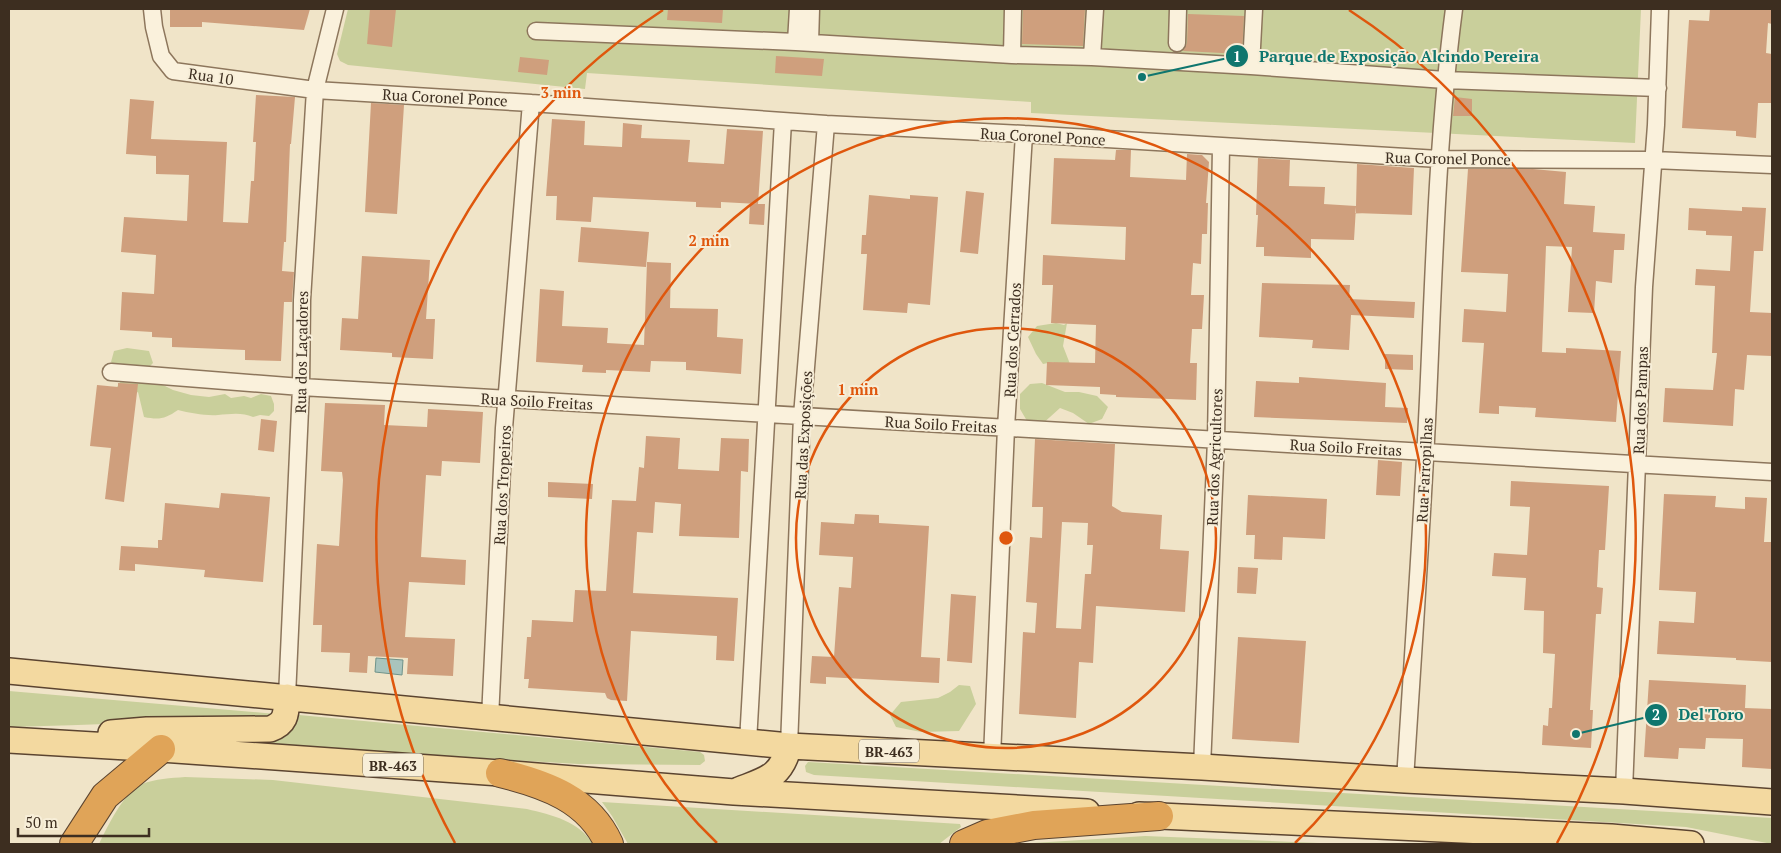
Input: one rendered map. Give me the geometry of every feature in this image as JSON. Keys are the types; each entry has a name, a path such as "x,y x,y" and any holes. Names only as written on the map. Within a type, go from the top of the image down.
{"highway":[{"path":"74,844 105,796 161,748"},
{"path":"500,773 530,780 559,792 585,810 604,834 609,844"},
{"path":"964,844 987,834 1034,825 1159,816"}],"main road":[{"name":"BR-463","path":"9,671 789,746 1624,791 1772,802"},
{"path":"51,741 147,730 270,729 279,726 283,721 287,697"},
{"name":"BR-463","path":"9,740 161,748 734,792 1159,816 1612,837 1691,844"},
{"path":"734,792 759,782 780,770 789,746"}],"street":[{"name":"Rua 10","path":"152,9 161,56 173,71 315,90"},
{"name":"Rua dos Laçadores","path":"287,697 301,387 302,300 315,90 334,9"},
{"path":"798,9 803,43"},
{"path":"803,43 811,9"},
{"path":"1012,55 1013,9"},
{"path":"1092,56 1095,9"},
{"path":"1176,43 1178,9"},
{"path":"1251,66 1254,9"},
{"name":"Rua Farropilhas","path":"1405,780 1425,452 1439,159 1445,80 1454,9"},
{"name":"Rua dos Pampas","path":"1624,791 1644,288 1658,88 1660,9"},
{"path":"536,31 1012,55 1092,56 1445,80 1658,88"},
{"name":"Rua Coronel Ponce","path":"315,90 826,124 1439,159 1653,160 1772,165"},
{"name":"Rua dos Tropeiros","path":"490,718 504,428 531,103"},
{"path":"748,742 783,121"},
{"name":"Rua das Exposições","path":"789,746 802,416 826,124"},
{"name":"Rua dos Cerrados","path":"992,757 1006,428 1024,134"},
{"name":"Rua dos Agricultores","path":"1202,767 1216,440 1221,147"},
{"name":"Rua Soilo Freitas","path":"111,372 301,387 1772,472"}],"green space":[{"path":"348,9 1641,9 1635,143 1031,113 1031,102 587,73 585,89 348,65 340,61 337,54"},
{"path":"1056,323 1064,325 1067,323 1063,346 1070,364 1066,372 1053,362 1043,364 1028,337 1037,326"},
{"path":"127,348 149,351 153,363 147,369 128,364 119,369 111,362 114,351"},
{"path":"122,379 159,383 173,390 191,395 209,397 225,394 231,398 244,396 251,398 261,394 271,396 274,411 269,416 260,415 253,417 240,414 203,415 178,410 162,418 144,417 138,392 117,404 112,395"},
{"path":"1042,383 1065,392 1079,392 1097,396 1108,407 1102,419 1089,424 1073,413 1060,408 1040,426 1030,426 1020,409 1020,394 1030,384"},
{"path":"959,685 970,686 976,704 959,731 921,732 896,727 890,715 901,702 938,698"},
{"path":"9,691 276,714 274,718 9,727"},
{"path":"299,715 700,752 704,755 705,761 700,765 578,764 162,738 268,742 286,736"},
{"path":"808,762 1772,818 1772,844 1686,827 814,775 806,772 805,766"},
{"path":"185,777 273,780 527,809 573,824 593,844 99,844 122,802 135,788 152,781"},
{"path":"602,802 960,824 961,827 939,844 628,844"},
{"path":"1145,836 1344,844 1017,844"}],"water":[{"path":"376,658 403,660 402,675 375,672"}],"building":[{"path":"170,9 310,9 304,30 202,22 202,27 170,27"},
{"path":"370,9 396,9 392,47 367,44"},
{"path":"668,9 723,9 722,23 667,20"},
{"path":"1023,9 1085,9 1083,46 1022,44"},
{"path":"1710,9 1772,9 1772,24 1768,23 1766,53 1772,54 1772,103 1758,103 1756,138 1736,136 1736,131 1682,128 1689,20 1709,21"},
{"path":"1188,14 1244,16 1242,54 1183,51 1187,43"},
{"path":"776,56 824,59 822,76 775,73"},
{"path":"520,57 549,60 547,75 518,72"},
{"path":"256,95 295,97 290,144 286,242 284,242 282,271 294,272 292,302 284,302 281,361 245,360 245,350 172,347 172,338 152,337 152,332 120,330 122,292 154,294 156,255 121,252 124,217 187,221 189,175 156,174 156,156 126,154 130,99 154,101 151,139 227,142 223,222 248,223 251,181 254,181 256,142 253,142"},
{"path":"1455,97 1472,99 1472,116 1453,116"},
{"path":"371,103 404,105 397,214 365,212"},
{"path":"552,119 585,121 584,145 622,147 623,123 642,125 641,138 690,140 688,162 724,164 727,129 763,131 758,204 721,202 721,208 696,207 696,202 593,197 591,222 556,220 557,196 546,196"},
{"path":"1116,150 1131,150 1130,177 1186,180 1187,154 1202,155 1209,162 1206,203 1208,203 1207,234 1202,234 1201,264 1193,263 1191,295 1204,295 1202,329 1192,329 1190,363 1197,363 1196,400 1116,397 1116,395 1100,394 1100,387 1046,385 1047,362 1095,363 1096,325 1051,323 1053,285 1042,285 1043,255 1125,260 1126,227 1051,224 1054,158 1115,160"},
{"path":"1258,158 1290,160 1289,186 1325,187 1324,204 1356,206 1357,164 1414,168 1412,215 1356,213 1354,240 1311,239 1311,258 1264,256 1264,247 1256,247"},
{"path":"1468,169 1533,169 1566,172 1564,204 1595,206 1593,232 1625,234 1624,250 1614,250 1612,283 1596,281 1594,313 1568,312 1572,247 1546,246 1542,352 1566,353 1566,348 1621,351 1616,422 1535,417 1536,408 1499,406 1499,414 1479,413 1484,343 1462,342 1464,309 1506,312 1508,274 1461,272"},
{"path":"966,191 984,193 978,254 960,252"},
{"path":"869,195 910,199 910,195 938,197 930,305 908,303 907,313 863,310 867,254 861,254 862,235 866,235"},
{"path":"750,204 765,204 764,225 749,224"},
{"path":"1742,207 1766,208 1763,251 1754,251 1750,312 1772,313 1772,356 1747,355 1744,390 1735,389 1733,426 1663,422 1665,388 1713,390 1717,353 1712,353 1715,286 1695,285 1696,269 1730,271 1732,236 1706,235 1706,231 1688,230 1689,208 1742,211"},
{"path":"581,227 649,232 646,267 578,262"},
{"path":"362,256 430,260 426,319 435,319 433,359 392,357 392,353 340,350 342,318 358,319"},
{"path":"647,262 671,263 670,308 718,309 717,337 743,339 741,374 686,370 686,362 651,361 650,372 606,370 606,373 582,372 583,365 536,362 540,289 564,291 562,326 608,328 607,343 644,345"},
{"path":"1262,283 1350,285 1349,299 1415,302 1414,318 1351,315 1349,350 1312,348 1313,340 1259,337"},
{"path":"1385,354 1413,355 1413,370 1385,369"},
{"path":"1299,377 1386,383 1385,407 1408,408 1407,423 1254,417 1256,381 1299,383"},
{"path":"118,383 138,384 124,502 105,499 111,448 90,446 97,385 118,387"},
{"path":"325,403 385,405 384,425 427,427 428,409 483,412 480,463 442,461 441,476 426,475 421,557 466,560 465,585 409,582 405,637 455,639 453,676 407,674 408,658 368,656 367,673 349,672 350,653 321,652 322,625 313,625 317,544 339,546 343,480 342,472 321,471"},
{"path":"261,419 277,421 274,452 258,450"},
{"path":"646,436 680,438 678,469 719,471 721,438 749,439 748,472 741,471 739,538 679,536 681,504 655,502 653,533 637,532 633,593 738,598 734,661 716,660 717,636 631,631 627,701 611,700 607,698 605,693 528,688 529,679 524,679 527,637 531,637 532,620 573,622 575,590 606,591 612,500 636,501 639,467 644,468"},
{"path":"1035,439 1115,444 1112,506 1122,512 1162,515 1160,549 1189,551 1185,612 1096,606 1093,663 1079,662 1076,718 1019,714 1023,632 1035,633 1037,603 1026,602 1030,537 1042,538 1043,507 1032,507","holes":["1062,522 1088,523 1087,545 1093,545 1091,574 1085,574 1081,629 1056,628"]},
{"path":"1378,460 1402,462 1400,496 1376,495"},
{"path":"1511,481 1609,486 1605,550 1599,550 1597,587 1603,588 1601,614 1596,614 1590,710 1593,710 1591,748 1542,745 1543,725 1548,726 1549,708 1552,708 1555,654 1543,653 1544,611 1524,610 1526,578 1492,576 1494,553 1527,555 1530,507 1510,506"},
{"path":"548,482 593,484 592,499 548,497"},
{"path":"221,493 270,497 263,582 204,577 205,570 135,564 135,571 119,570 121,546 158,548 158,540 162,540 165,503 219,508"},
{"path":"1664,494 1716,496 1715,507 1745,509 1745,497 1767,498 1764,542 1772,542 1772,662 1657,654 1659,621 1694,623 1696,592 1659,590"},
{"path":"1248,495 1327,499 1325,539 1283,537 1282,560 1254,559 1255,535 1246,535"},
{"path":"855,514 879,515 879,523 929,526 921,657 940,658 939,683 826,677 826,684 810,683 812,656 834,657 839,587 851,588 853,557 819,555 821,522 854,524"},
{"path":"1238,567 1258,568 1256,594 1237,593"},
{"path":"951,594 976,596 972,663 947,661"},
{"path":"1238,637 1306,641 1299,743 1232,739"},
{"path":"1649,680 1746,685 1745,708 1772,709 1772,769 1742,767 1743,739 1706,738 1705,749 1679,748 1678,759 1644,757"}],"place":[{"name":"Parque de Exposição Alcindo Pereira","path":"1142,77"},
{"name":"Del'Toro","path":"1576,734"}]}
